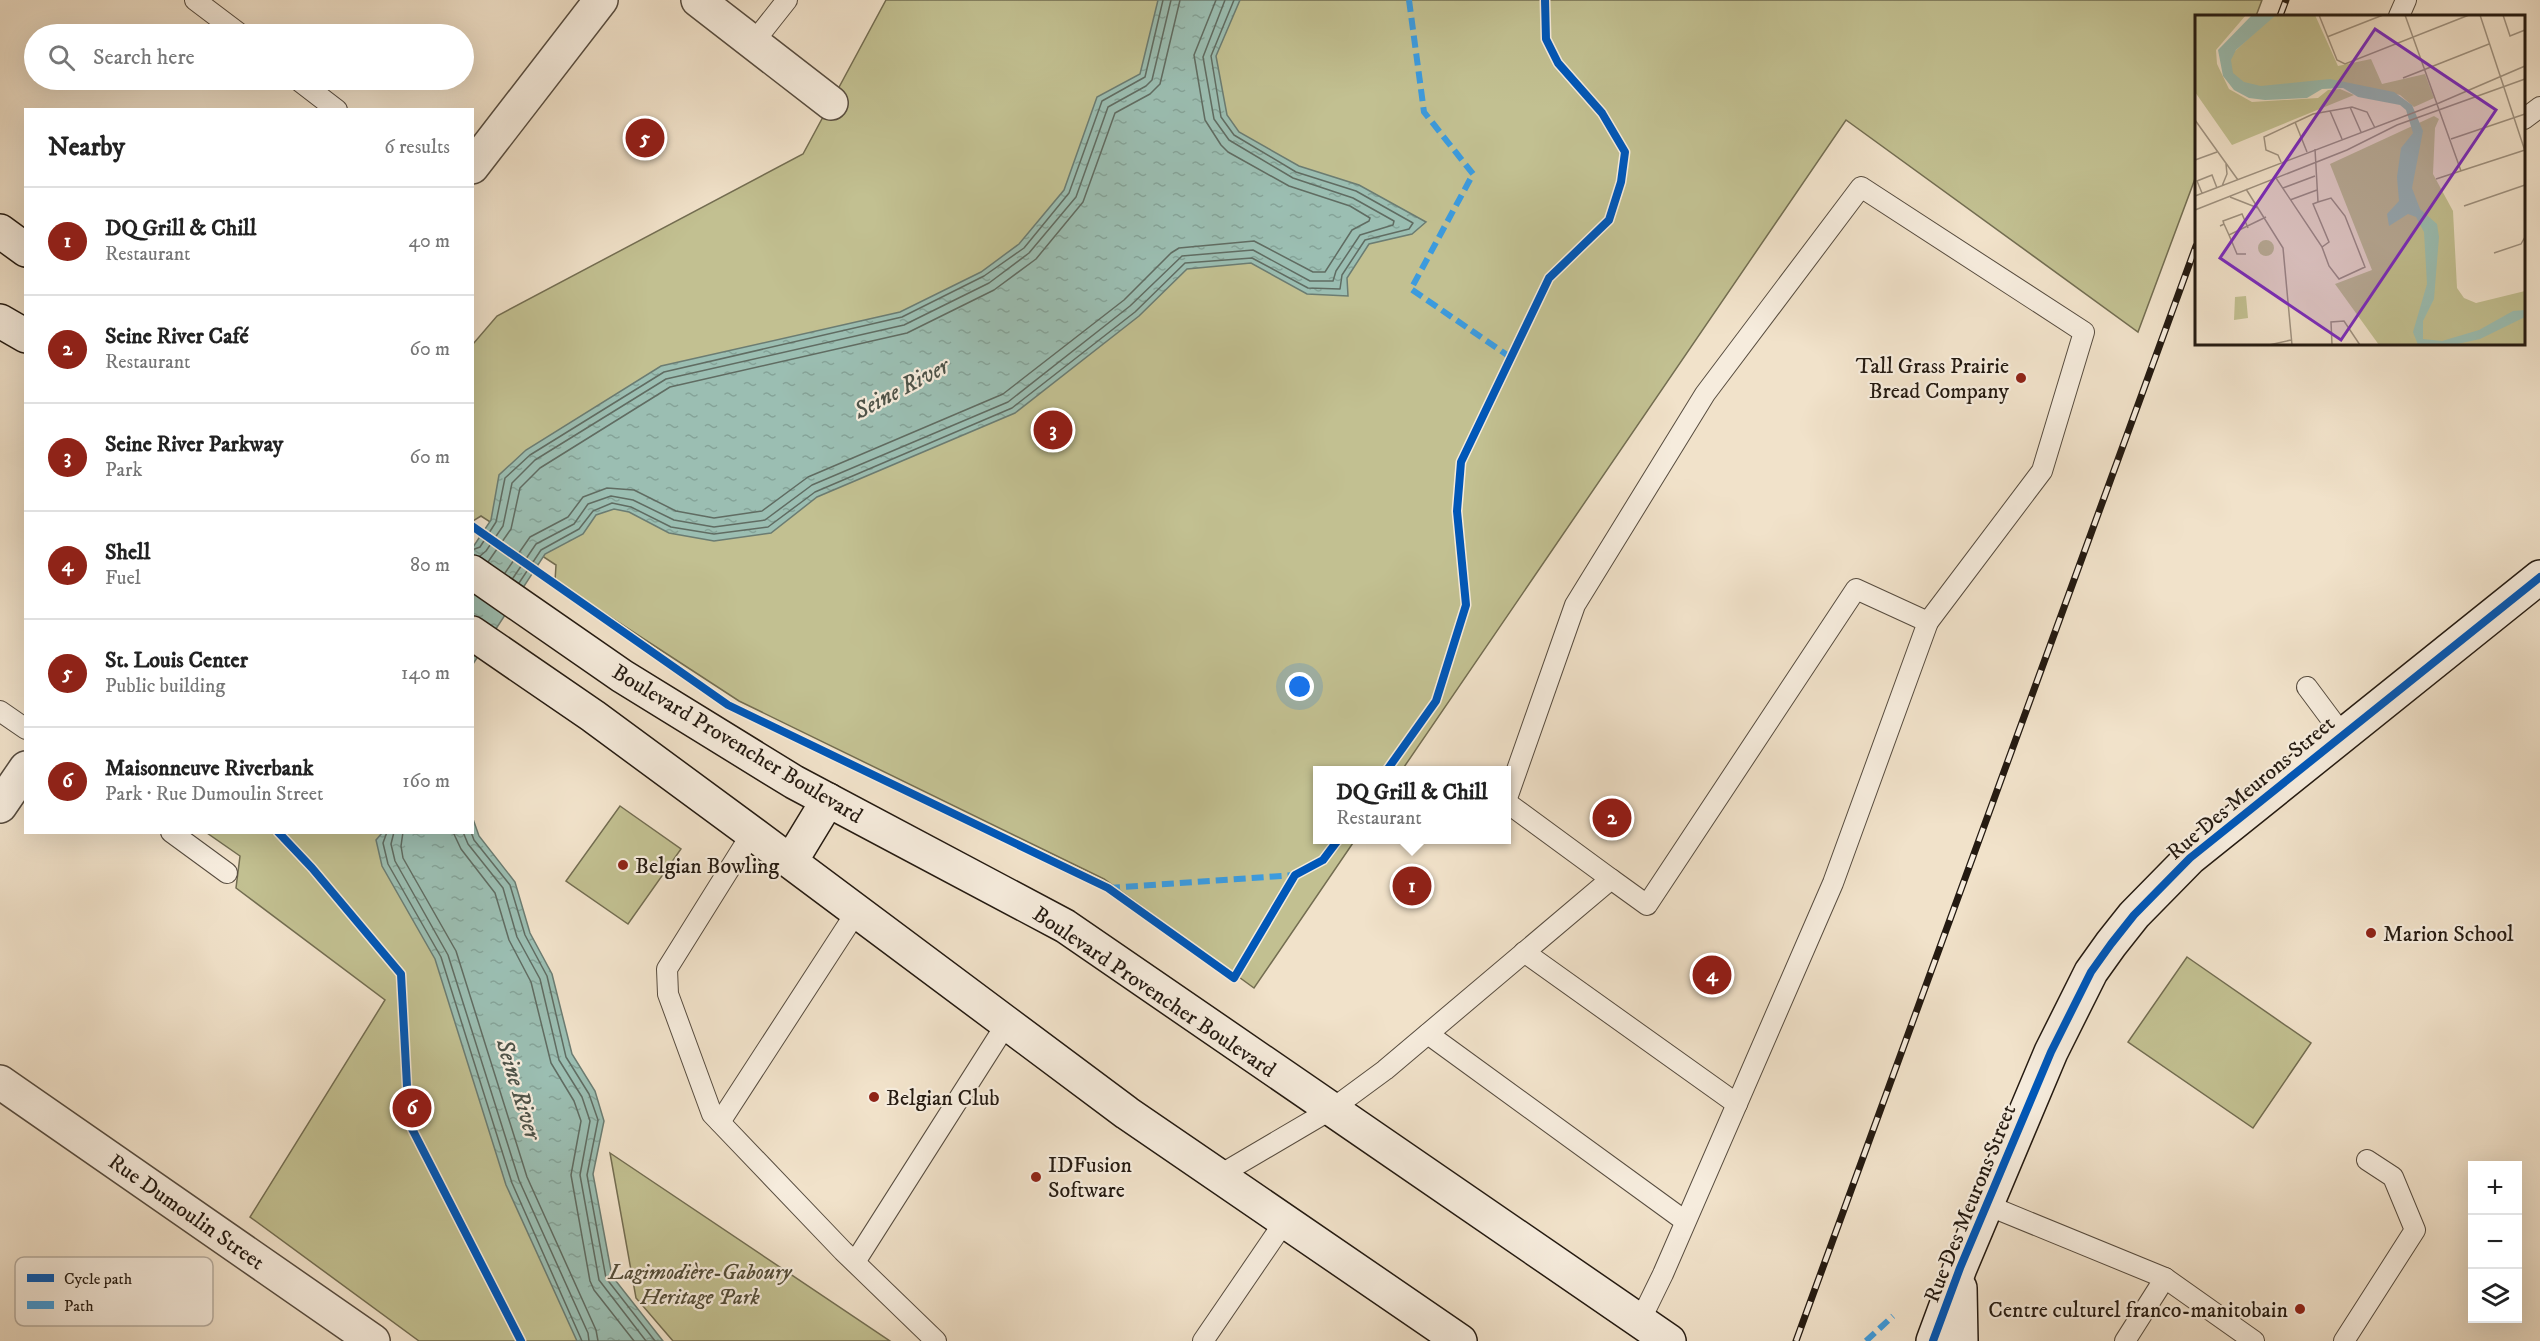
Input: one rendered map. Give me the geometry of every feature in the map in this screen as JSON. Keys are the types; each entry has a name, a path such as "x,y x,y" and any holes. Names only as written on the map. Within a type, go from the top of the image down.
{"main road":[{"path":"474,164 601,0"},
{"path":"698,0 831,104"},
{"path":"0,231 24,249"},
{"path":"0,321 24,335"},
{"name":"Boulevard Provencher Boulevard","path":"474,573 622,676 794,782 1065,926 1669,1341"},
{"name":"Rue Des Meurons Street","path":"1933,1341 1960,1268 2070,1011 2091,972 2134,915 2190,858 2540,577"},
{"path":"474,634 593,716 791,861 1126,1113 1460,1341"},
{"path":"0,806 24,771"},
{"path":"791,861 828,800"},
{"name":"Rue Dumoulin Street","path":"0,1082 373,1341"},
{"path":"1960,1268 1961,1341"}],"lane":[{"path":"195,0 227,24"},
{"path":"753,43 787,0"},
{"path":"2399,15 2406,0"},
{"path":"311,90 334,108"},
{"path":"2525,118 2540,106"},
{"path":"1511,787 1575,605 1705,394 1861,187 2084,332 2042,471 1928,622 1833,883 1640,1321"},
{"path":"1511,805 1647,905 1856,589 1928,622"},
{"path":"2307,687 2342,734"},
{"path":"0,711 24,728"},
{"path":"752,833 667,969 668,994 712,1114 855,1262 936,1341"},
{"path":"174,834 227,873"},
{"path":"1218,1176 1332,1109 1385,1070 1611,879"},
{"path":"720,1122 857,911"},
{"path":"1524,952 1737,1104"},
{"path":"855,1262 1007,1023"},
{"path":"1428,1034 1685,1221"},
{"path":"2344,1341 2415,1230 2393,1177 2367,1160"},
{"path":"1987,1205 2165,1278 2254,1341"},
{"path":"1203,1341 1285,1221"},
{"path":"2125,1341 2165,1278"}],"green space":[{"path":"886,0 2262,0 2256,15 2195,15 2195,179 2138,332 1846,120 1405,766 1313,766 1313,844 1352,844 1254,988 1104,879 739,701 555,581 556,565 481,516 474,520 474,343 497,316 803,154"},
{"name":"Belgian Bowling","path":"620,806 681,849 628,924 566,881"},
{"path":"208,834 385,834 602,1341 419,1341 250,1217 385,1000 236,888 240,856"},
{"path":"2187,957 2311,1043 2253,1128 2128,1042"},
{"name":"Lagimodière-Gaboury Heritage Park","path":"610,1153 890,1341 673,1341 636,1298"}],"water":[{"name":"Seine River","path":"1158,0 1240,0 1216,56 1227,115 1239,132 1299,166 1359,185 1426,222 1412,234 1369,244 1347,278 1348,296 1307,294 1251,263 1187,269 1139,316 1015,413 817,497 771,533 714,541 669,533 629,512 614,509 596,515 583,534 545,554 474,662 474,546 491,520 499,475 526,450 661,366 900,312 981,272 1019,244 1064,190 1097,97 1140,74"},
{"name":"Seine River","path":"474,822 479,836 515,882 530,933 552,974 572,1054 595,1091 604,1121 593,1174 612,1276 663,1341 577,1341 506,1185 435,959 382,866 376,840 381,834 474,834"}],"railway":[{"path":"2280,15 2286,0"},
{"path":"1796,1341 2195,249"}],"marked path":[{"path":"1409,0 1424,112 1473,174 1411,289 1510,357"},
{"path":"1108,888 1295,875"},
{"path":"1866,1341 1893,1316"}],"cycle path":[{"path":"1390,766 1436,701 1466,605 1457,511 1461,462 1549,278 1609,220 1621,182 1625,152 1602,113 1558,63 1546,39 1545,0"},
{"path":"474,527 728,705 1108,888 1234,978 1295,875 1323,860 1335,844"},
{"path":"1933,1341 1960,1268 2051,1052 2091,972 2134,915 2190,858 2540,577"},
{"path":"280,834 312,868 401,974 409,1123 521,1341"}],"place":[{"name":"St. Louis Center","path":"645,138"},
{"name":"Tall Grass Prairie Bread Company","path":"2021,378"},
{"name":"Seine River Parkway","path":"1053,430"},
{"name":"Seine River Café","path":"1612,818"},
{"name":"Belgian Bowling","path":"623,865"},
{"name":"DQ Grill & Chill","path":"1412,886"},
{"name":"Marion School","path":"2371,933"},
{"name":"Shell","path":"1712,975"},
{"name":"Belgian Club","path":"874,1097"},
{"name":"Maisonneuve Riverbank","path":"412,1108"},
{"name":"IDFusion Software","path":"1036,1177"},
{"name":"Centre culturel franco-manitobain","path":"2300,1309"}]}
